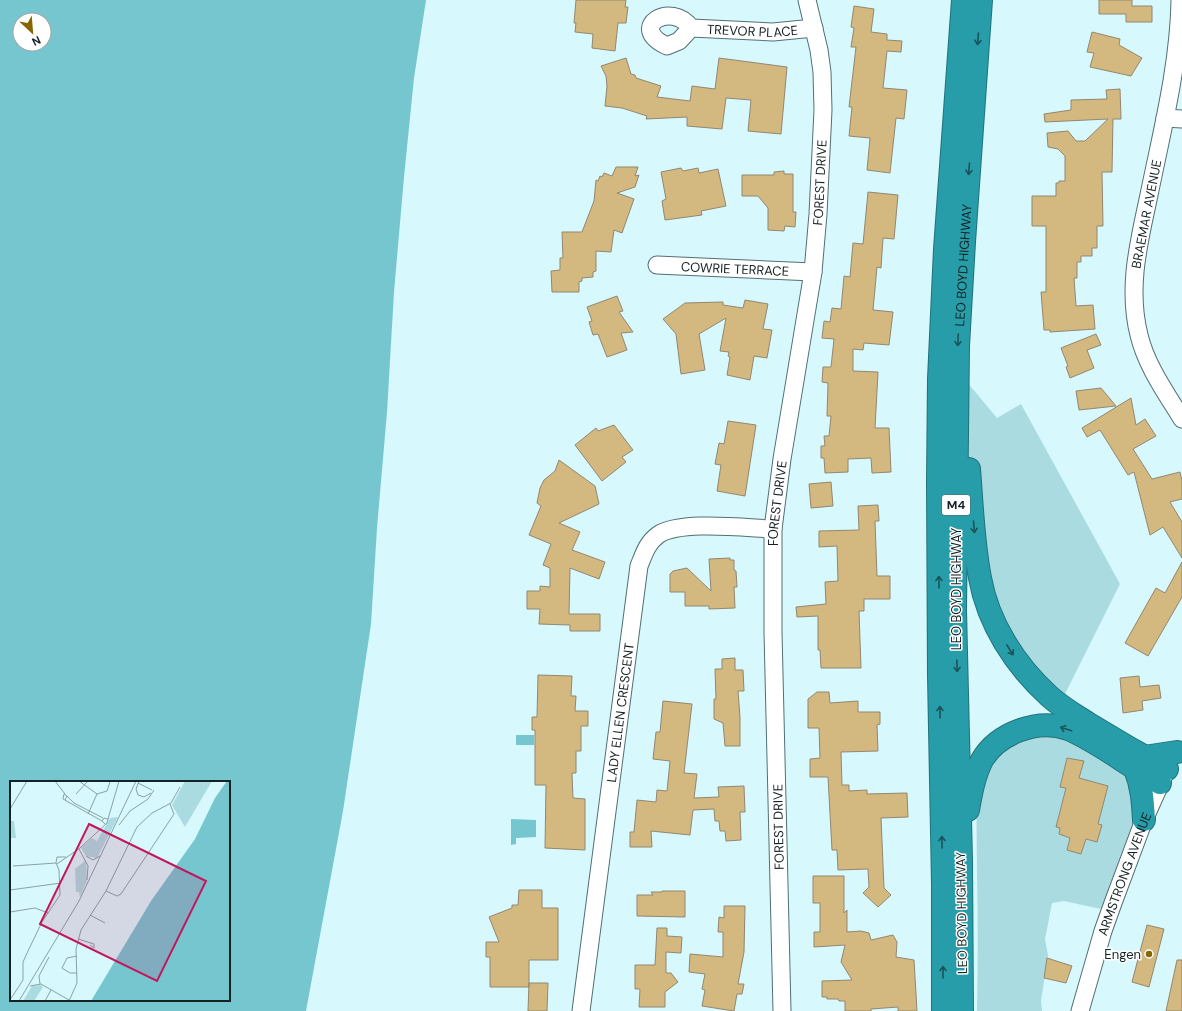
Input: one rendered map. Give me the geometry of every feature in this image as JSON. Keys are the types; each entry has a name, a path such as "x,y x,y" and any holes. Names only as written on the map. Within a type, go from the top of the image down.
{"highway":[{"name":"LEO BOYD HIGHWAY","path":"943,1011 938,481 939,379 945,249 963,0"},
{"name":"LEO BOYD HIGHWAY","path":"962,1011 961,860 955,610 958,346 981,0"},
{"path":"957,406 967,448 980,578 989,609 1002,637 1011,653 1050,697 1140,763"},
{"path":"961,860 971,794 976,774 983,760 990,751 1010,735 1023,729 1052,725 1066,728 1140,763 1172,762"},
{"path":"1140,763 1144,820"}],"street":[{"name":"FOREST DRIVE","path":"782,1011 773,624 773,529 782,459 813,272 819,191 823,87 822,72 814,28 807,0"},
{"name":"BRAEMAR AVENUE","path":"1180,0 1180,22 1177,46 1165,118 1135,270 1134,298 1135,316 1147,359 1181,414"},
{"name":"TREVOR PLACE","path":"691,28 773,32 814,28"},
{"path":"1165,118 1182,119"},
{"name":"COWRIE TERRACE","path":"657,265 813,272"},
{"name":"LADY ELLEN CRESCENT","path":"581,1011 622,684 639,566 646,546 658,535 670,529 718,526 773,529"},
{"name":"ARMSTRONG AVENUE","path":"1080,1011 1103,931 1144,820 1172,762"}],"shaded area":[{"path":"0,0 426,0 414,78 404,177 394,292 387,412 377,528 371,624 343,811 306,1011 0,1011"},
{"path":"966,381 997,418 1021,404 1120,584 1060,704 992,625 970,536"},
{"path":"1044,726 1150,782 1137,824 1101,909 1064,901 1052,903 1045,939 1048,955 1041,1001 1042,1011 977,1011 977,802 984,760"},
{"path":"516,735 534,735 534,745 516,745"},
{"path":"511,819 536,820 536,837 516,838 516,844 511,845"}],"building":[{"path":"576,0 626,0 625,7 628,7 626,23 618,23 615,51 592,48 593,34 575,32 576,23 574,23"},
{"path":"1099,0 1132,0 1132,6 1152,6 1152,22 1126,22 1126,14 1099,14"},
{"path":"854,6 874,9 871,32 887,34 887,40 902,41 901,52 887,51 883,88 907,90 904,119 896,118 890,173 867,170 870,138 849,136 852,107 849,107 856,47 851,47 854,28 851,27"},
{"path":"1092,32 1120,39 1119,45 1142,58 1131,76 1090,67 1094,53 1087,52"},
{"path":"626,58 631,74 635,75 636,78 661,86 657,97 690,101 692,86 715,89 719,58 787,67 781,134 748,131 751,100 726,98 722,129 687,126 687,117 646,119 647,116 622,108 605,106 607,86 606,76 601,66"},
{"path":"1120,89 1121,119 1113,119 1112,172 1102,172 1103,226 1097,226 1097,248 1092,248 1092,256 1081,256 1081,262 1077,262 1077,278 1074,278 1076,306 1093,305 1095,329 1050,332 1050,330 1044,330 1041,292 1046,292 1046,226 1032,226 1032,196 1056,196 1056,183 1059,183 1059,181 1065,181 1065,156 1058,149 1048,147 1047,133 1068,131 1076,141 1085,141 1108,119 1045,122 1044,114 1071,110 1071,100 1107,99 1106,90"},
{"path":"616,167 638,167 635,176 639,175 635,187 617,193 634,199 622,233 614,230 611,252 596,251 596,271 593,272 593,277 582,278 582,281 579,282 579,292 552,292 551,271 560,270 560,258 563,258 562,232 582,232 594,201 596,180 598,181 600,176 602,177 604,173 612,176"},
{"path":"681,168 683,171 698,168 699,173 718,169 726,206 701,211 702,215 665,220 662,201 666,199 661,172"},
{"path":"784,171 784,174 793,174 793,212 796,212 795,227 785,226 784,231 768,230 768,208 758,196 742,196 742,175 774,175 774,172"},
{"path":"868,192 898,195 894,239 883,238 881,268 877,267 873,310 893,312 889,345 864,343 863,350 853,349 853,371 878,372 875,428 889,428 891,472 872,473 871,458 848,459 848,472 825,473 824,458 821,458 821,446 825,446 824,436 829,436 831,416 827,416 828,383 822,382 823,367 831,367 834,339 822,338 824,321 830,322 832,308 841,309 844,276 850,277 853,243 863,244"},
{"path":"617,296 623,311 619,312 633,332 621,333 627,350 607,357 598,334 593,335 589,322 592,321 587,307"},
{"path":"745,300 768,304 763,329 772,330 767,358 754,356 750,380 727,375 730,357 728,356 729,352 720,351 726,318 699,334 705,370 681,374 676,334 663,319 685,303 723,302 723,305 743,308"},
{"path":"1096,334 1101,345 1087,350 1094,368 1070,378 1066,367 1068,366 1061,348"},
{"path":"1101,388 1116,406 1079,410 1076,391"},
{"path":"1131,398 1136,425 1145,419 1156,436 1133,449 1152,479 1180,472 1182,481 1182,499 1170,502 1182,522 1182,558 1163,527 1150,535 1134,472 1128,475 1100,430 1087,437 1082,428"},
{"path":"728,421 756,425 745,496 717,491 721,465 715,464 719,443 724,444"},
{"path":"614,425 633,450 622,457 626,462 602,481 575,445 596,428 598,431"},
{"path":"559,460 595,486 599,504 559,523 580,532 572,550 605,562 599,579 570,568 569,614 600,614 600,631 570,631 570,625 539,624 540,609 527,609 527,591 540,591 540,586 550,587 550,568 543,565 551,544 529,535 541,506 537,503 540,488 544,480 555,471"},
{"path":"831,482 833,506 811,508 809,484"},
{"path":"878,505 879,521 875,521 877,576 890,576 890,599 864,599 864,611 859,611 861,668 821,668 820,650 818,650 818,616 797,617 796,607 826,604 825,582 838,581 837,546 819,547 819,531 859,530 858,506"},
{"path":"730,558 730,560 734,560 734,570 736,571 737,587 734,587 735,608 709,609 709,606 685,606 685,592 670,592 670,574 673,571 687,568 711,591 709,559"},
{"path":"1182,562 1182,597 1148,656 1125,643 1156,588 1165,593"},
{"path":"735,658 735,670 743,670 744,691 738,691 740,746 725,746 723,723 714,719 714,699 716,699 715,669 722,669 722,659"},
{"path":"538,675 572,676 571,696 576,696 575,711 588,711 588,726 581,726 581,751 576,751 576,773 572,773 573,798 585,799 585,850 545,848 546,785 535,785 535,730 532,730 532,717 537,717"},
{"path":"1139,676 1140,687 1159,685 1161,698 1142,701 1143,710 1123,713 1120,678"},
{"path":"817,692 829,692 830,703 858,701 858,712 880,712 880,724 877,725 878,751 841,752 842,785 849,785 849,791 867,790 867,794 907,793 908,817 881,818 884,888 891,895 878,907 863,893 869,887 868,869 838,870 837,850 832,850 828,777 810,777 810,759 820,758 819,728 808,728 808,699"},
{"path":"663,701 692,704 684,773 697,774 694,798 719,797 718,787 744,786 745,812 740,812 741,840 726,841 725,831 720,831 719,821 715,821 714,809 693,810 690,835 651,831 652,847 630,847 630,832 634,832 637,800 656,802 657,790 667,791 670,761 653,759 656,732 660,732"},
{"path":"1067,758 1084,761 1079,778 1108,786 1098,824 1102,825 1097,842 1086,839 1081,854 1067,850 1070,838 1059,834 1060,828 1056,827 1066,788 1060,787"},
{"path":"813,876 844,876 844,913 847,910 847,932 861,931 869,933 871,940 893,935 897,942 896,957 914,960 917,1011 898,1011 898,1007 871,1009 871,1011 845,1011 845,1001 822,997 822,981 852,980 841,962 845,945 814,947 814,932 820,932 820,903 813,903"},
{"path":"519,890 542,890 542,908 558,908 558,960 529,960 529,987 490,987 490,957 486,957 486,942 499,942 489,917 512,908 512,905 518,905"},
{"path":"685,891 685,917 637,916 637,895 653,895 651,892"},
{"path":"724,906 745,906 744,952 738,984 744,984 742,994 737,994 734,1011 702,1006 705,990 702,989 705,974 689,972 690,954 723,957 723,932 718,932 719,917 724,918"},
{"path":"1147,925 1164,929 1149,987 1132,982"},
{"path":"657,928 667,928 667,936 682,937 681,953 666,952 666,973 671,973 678,982 665,992 665,1007 639,1007 640,989 635,989 635,965 655,965"},
{"path":"1047,958 1072,966 1066,983 1044,978"},
{"path":"1177,960 1182,960 1182,1011 1166,1011"},
{"path":"529,983 548,983 547,1011 528,1011"}],"place":[{"name":"Engen","path":"1149,954"}]}
